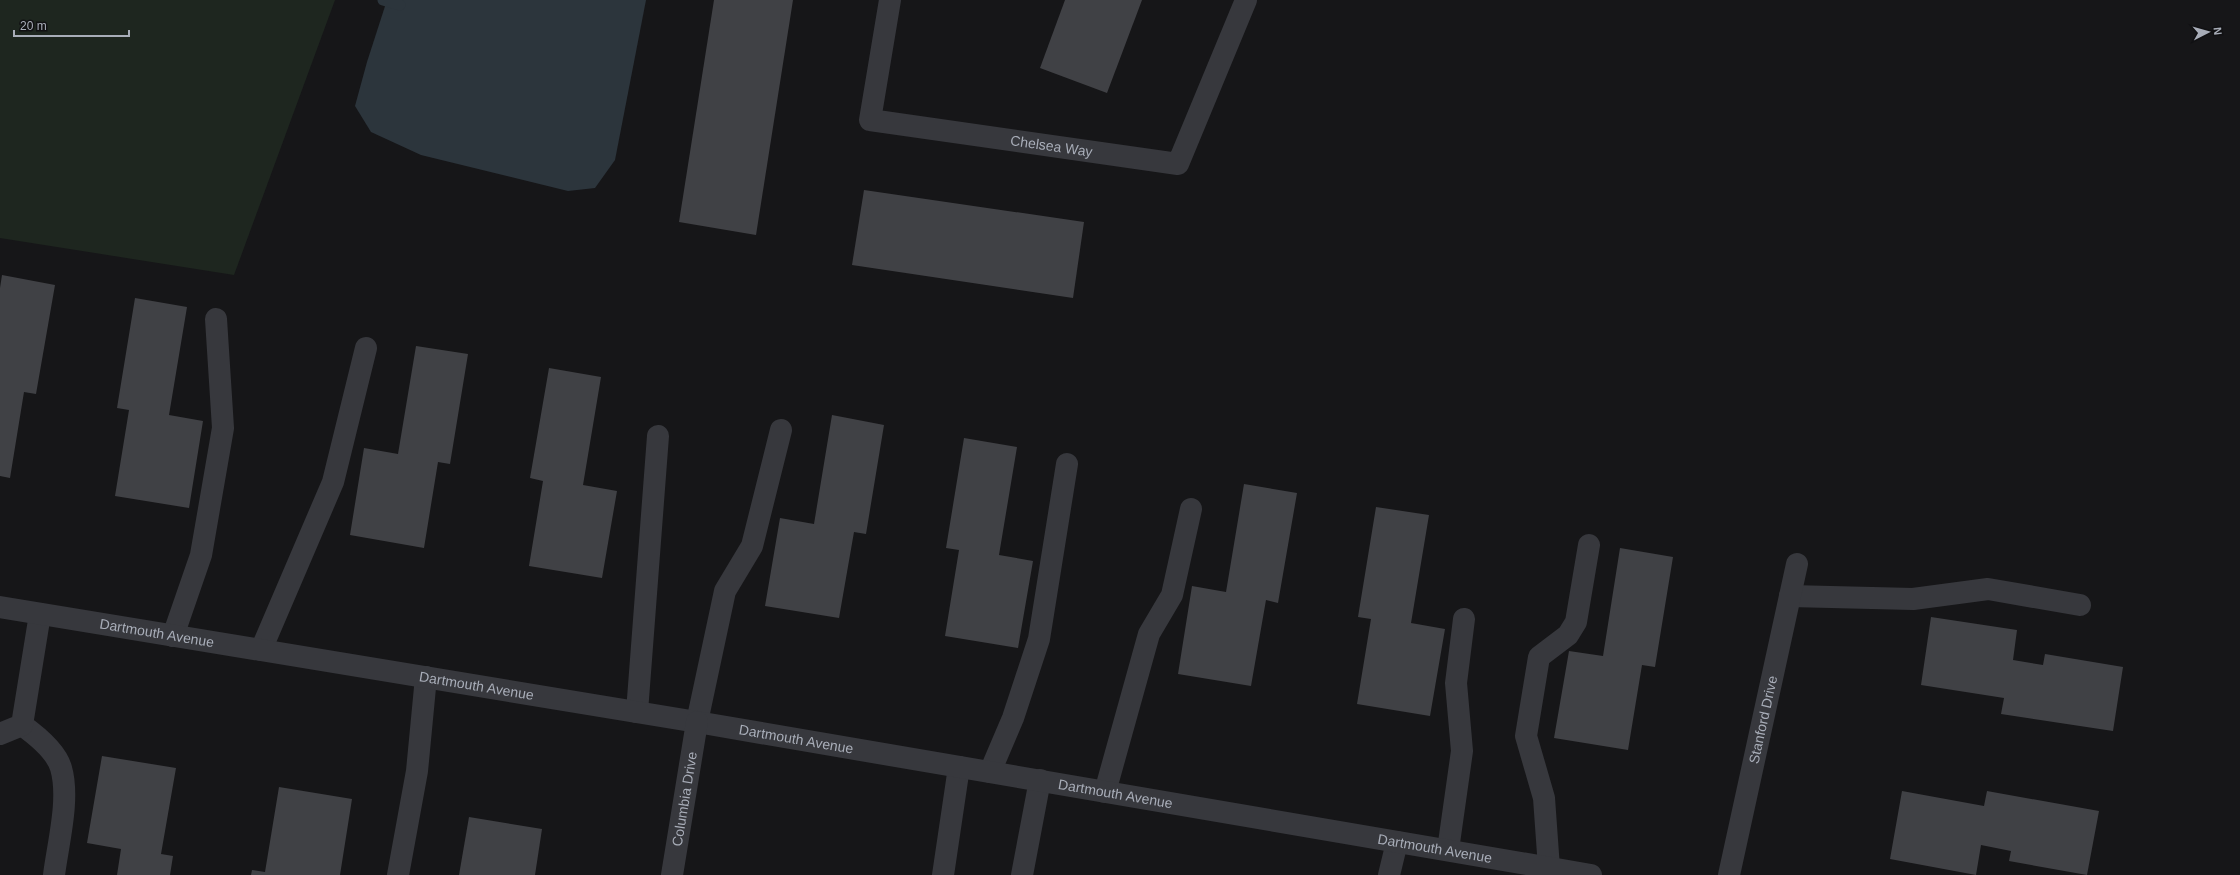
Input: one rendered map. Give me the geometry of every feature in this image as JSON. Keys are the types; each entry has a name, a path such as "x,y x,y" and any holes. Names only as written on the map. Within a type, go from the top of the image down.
{"street":[{"name":"Chelsea Way","path":"890,0 870,120 1178,164 1246,0"},
{"path":"173,636 201,555 223,428 216,319"},
{"path":"261,650 333,482 366,348"},
{"name":"Columbia Drive","path":"672,875 697,722 725,591 752,546 781,430"},
{"path":"637,712 658,436"},
{"path":"990,772 1013,718 1038,639 1067,464"},
{"path":"1104,792 1149,634 1172,595 1191,509"},
{"path":"1549,868 1544,798 1526,736 1539,657 1568,635 1576,622 1589,545"},
{"name":"Stanford Drive","path":"1729,875 1797,564"},
{"path":"1790,596 1913,599 1988,589 2080,605"},
{"name":"Dartmouth Avenue","path":"0,607 697,722 1592,875"},
{"path":"22,725 40,614"},
{"path":"1448,850 1462,751 1456,683 1464,619"},
{"path":"398,875 418,771 426,677"},
{"path":"0,734 22,725"},
{"path":"22,725 43,741 61,767 64,799 54,875"},
{"path":"943,875 959,767"},
{"path":"1022,875 1040,780"},
{"path":"1389,875 1397,842"}],"shaded area":[{"path":"0,0 335,0 234,275 0,238"},
{"path":"387,0 646,0 615,160 595,188 568,191 421,155 371,132 355,106 367,62"}],"building":[{"path":"714,0 793,0 756,235 679,222"},
{"path":"1065,0 1142,0 1107,93 1040,68"},
{"path":"864,190 1084,222 1073,298 852,265"},
{"path":"2,275 55,285 36,394 24,392 10,478 0,476 0,288"},
{"path":"135,298 187,307 169,415 203,421 189,508 115,496 129,410 117,408"},
{"path":"416,346 468,354 450,464 438,462 424,548 350,535 364,448 398,454"},
{"path":"549,368 601,377 583,485 617,491 602,578 529,566 543,481 530,478"},
{"path":"832,415 884,425 866,534 854,532 839,618 765,606 780,518 814,524"},
{"path":"964,438 1017,447 999,555 1033,561 1018,648 945,636 959,550 946,548"},
{"path":"1244,484 1297,493 1278,603 1266,600 1251,686 1178,674 1192,586 1226,592"},
{"path":"1376,507 1429,515 1411,623 1445,629 1430,716 1357,704 1371,619 1358,617"},
{"path":"1620,548 1673,557 1655,667 1642,665 1628,750 1554,738 1569,651 1603,656"},
{"path":"1931,617 2017,630 2013,660 2043,665 2045,654 2123,667 2113,731 2001,714 2004,698 1921,685"},
{"path":"102,756 176,768 161,854 173,856 170,875 117,875 121,849 87,843"},
{"path":"279,787 352,799 340,875 251,875 252,870 265,872"},
{"path":"1902,791 1984,806 1987,791 2099,811 2087,875 2009,861 2011,851 1981,845 1976,875 1890,859"},
{"path":"469,817 542,829 535,875 459,875"}],"waterway":[{"path":"383,0 400,5"}]}
